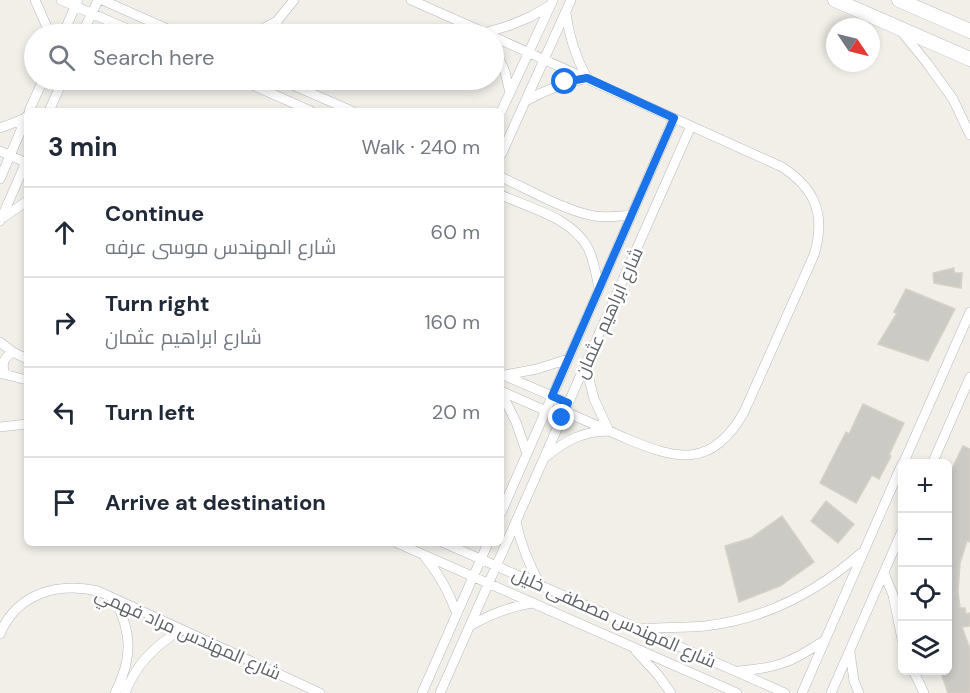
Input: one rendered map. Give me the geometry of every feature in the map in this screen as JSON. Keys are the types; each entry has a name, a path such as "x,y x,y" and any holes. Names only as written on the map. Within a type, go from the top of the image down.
{"main road":[{"path":"835,0 970,59"},
{"path":"899,0 970,31"}],"street":[{"path":"34,0 45,24"},
{"path":"61,0 76,3 116,24"},
{"path":"87,24 100,0 156,24"},
{"path":"276,24 294,0"},
{"path":"411,0 464,24"},
{"path":"504,149 572,0"},
{"path":"67,24 76,3"},
{"path":"504,28 530,17 552,3"},
{"path":"503,108 552,3"},
{"path":"566,13 568,36 587,78"},
{"path":"271,24 277,21"},
{"path":"898,27 953,99 970,135"},
{"path":"504,42 782,167 797,176 808,189 816,204 820,221 819,238 814,255 744,412 734,430 719,444 701,453 681,456 658,452 565,411 546,410 504,393"},
{"path":"504,70 510,93"},
{"path":"526,101 565,82 587,78"},
{"path":"30,108 38,90"},
{"path":"50,108 58,90"},
{"path":"266,90 305,108"},
{"path":"308,90 346,108"},
{"path":"0,128 24,116"},
{"name":"شارع ابراهيم عثمان","path":"504,506 674,118"},
{"path":"0,221 23,180 1,173 24,122"},
{"name":"شارع ابراهيم عثمان","path":"440,693 692,126"},
{"path":"0,151 24,161"},
{"path":"504,178 593,216 632,215"},
{"path":"504,196 562,222 577,233 588,248 599,288"},
{"path":"0,221 24,203"},
{"path":"905,459 970,312"},
{"path":"0,342 24,358"},
{"path":"13,352 4,361 2,373 24,379"},
{"path":"504,375 537,369 568,359"},
{"path":"586,367 594,399 609,431"},
{"path":"504,375 552,396 565,411"},
{"path":"934,459 970,377"},
{"path":"504,398 516,422 527,454"},
{"path":"0,427 24,424"},
{"path":"545,458 559,446 575,437 592,431 609,431"},
{"path":"802,693 898,475"},
{"path":"516,522 521,545 541,586"},
{"path":"831,693 898,542"},
{"name":"شارع المهندس مصطفى خليل","path":"404,546 732,692"},
{"name":"شارع المهندس مصطفى خليل","path":"451,546 785,693"},
{"path":"422,693 487,546"},
{"path":"638,629 703,626 739,620 774,610 807,594 838,574 865,549"},
{"path":"424,555 438,573 457,614"},
{"path":"884,573 893,595 899,621"},
{"name":"شارع المهندس مراد فهمي","path":"0,634 13,613 27,601 43,592 61,587 80,587 98,591 320,693"},
{"path":"115,599 125,619 129,642 121,690"},
{"path":"470,626 500,610 533,603"},
{"path":"121,690 148,654 163,640 181,630"},
{"path":"736,672 768,669 798,658 825,640"},
{"path":"633,647 658,675 670,693"},
{"path":"850,651 859,693"},
{"path":"915,675 924,693"}],"building":[{"path":"954,268 954,273 962,273 961,288 934,283 933,273"},
{"path":"906,289 955,309 928,361 878,344 897,313 894,312"},
{"path":"863,404 904,423 879,479 872,475 856,503 820,483 846,432 849,434"},
{"path":"963,446 970,449 970,542 967,541 960,563 958,591 960,608 965,608 966,614 970,613 970,626 962,627 970,649 970,693 948,693 942,675 952,675 952,469"},
{"path":"826,501 854,524 838,543 811,521"},
{"path":"782,516 814,562 780,586 739,602 725,546 751,538"}],"route":[{"path":"562,418 568,403 552,396 674,118 587,78 565,82"}]}
